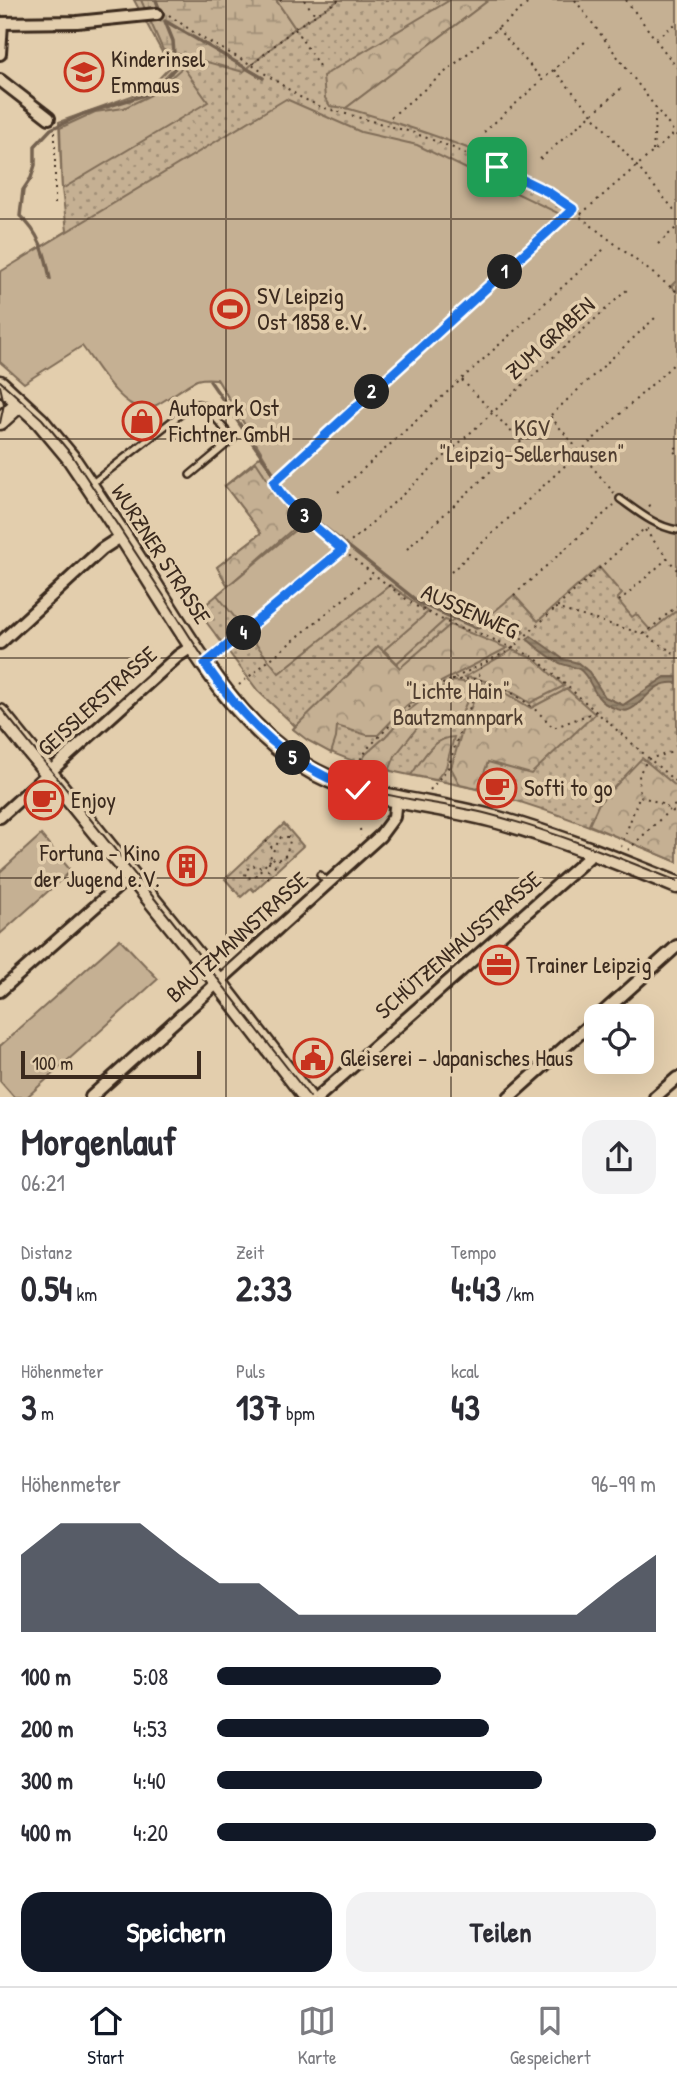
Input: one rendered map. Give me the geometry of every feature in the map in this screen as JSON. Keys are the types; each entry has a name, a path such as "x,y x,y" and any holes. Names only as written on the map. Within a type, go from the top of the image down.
{"main road":[{"name":"WURZNER STRASSE","path":"0,384 58,442 227,696 275,744 300,764 342,785 498,820 593,851 677,885"},
{"path":"0,421 20,403"},
{"path":"0,713 132,874 307,1097"}],"street":[{"path":"0,54 1,23 77,22 157,14"},
{"path":"0,80 49,118"},
{"path":"0,643 102,549 122,536"},
{"name":"GEISSLERSTRASSE","path":"0,817 178,656 193,646"},
{"name":"BAUTZMANNSTRASSE","path":"92,1097 219,983 324,879 388,827 396,813 396,798"},
{"name":"SCHÜTZENHAUSSTRASSE","path":"318,1097 593,851"},
{"path":"0,991 132,874"},
{"path":"612,1004 677,946"},
{"path":"509,1097 584,1029"},
{"path":"655,1097 677,1079"}],"lane":[{"path":"89,486 191,406 198,404 205,407 233,439 190,475"},
{"path":"620,499 644,516 677,530"}],"path":[{"path":"304,0 315,15"},
{"path":"252,65 295,28 339,0"},
{"path":"391,117 532,0"},
{"path":"575,0 676,135 580,215"},
{"path":"626,0 677,68"},
{"path":"170,15 202,38 321,107 411,132 452,147 548,192 677,291"},
{"path":"655,39 677,23"},
{"path":"295,28 321,69"},
{"path":"496,28 542,80"},
{"path":"484,132 587,40"},
{"path":"554,70 677,214"},
{"path":"540,159 624,86"},
{"path":"653,152 656,108"},
{"path":"55,204 57,130"},
{"name":"AUSSENWEG","path":"573,209 274,482 276,489 293,506 374,575 414,605 437,618 534,657 677,783"},
{"path":"657,244 677,227"},
{"path":"338,492 604,249"},
{"name":"ZUM GRABEN","path":"205,664 344,549 629,288"},
{"path":"407,549 656,317"},
{"path":"452,572 677,361"},
{"path":"461,379 522,443"},
{"path":"514,595 620,499 550,416"},
{"path":"677,447 673,450 677,455"},
{"path":"649,505 653,509"},
{"path":"355,775 357,764 369,747 406,709 429,691 512,647 645,529 677,570"},
{"path":"619,601 668,558"},
{"path":"227,696 374,575"},
{"path":"644,634 677,606"},
{"path":"555,608 644,634 677,654"},
{"path":"430,791 448,768 479,680 482,664"},
{"path":"451,680 479,680 495,686 531,705 553,728 595,712"},
{"path":"618,861 640,796 639,774 648,759 677,751"},
{"path":"640,796 677,814"},
{"path":"618,861 677,803"},
{"path":"260,868 259,865 252,866 246,870 245,876 251,879 269,858 281,837 288,837 290,841 286,855 276,861 269,858"},
{"path":"266,841 274,849"},
{"path":"269,858 278,869"},
{"path":"268,878 269,858"}],"green space":[{"name":"\"Lichte Hain\" Bautzmannpark","path":"134,0 677,0 677,862 530,805 456,784 359,763 314,743 293,729 295,726 258,691 198,611 228,586 217,567 261,533 225,486 263,454 217,379 200,378 156,405 143,408 132,405 112,387 33,252 67,231 59,122 148,90 170,67"},
{"path":"141,0 276,0 295,28 243,72 163,50"},
{"path":"276,0 339,0 295,28"},
{"path":"450,0 489,0 346,108 330,106 325,98 323,76"},
{"name":"KGV \"Leipzig-Sellerhausen\"","path":"489,0 677,0 677,280 671,286 677,292 677,613 651,631 636,614 632,617 617,599 622,594 599,567 538,621 514,595 483,621 467,605 451,622 445,620 397,663 384,650 428,612 390,585 279,673 217,595 312,516 278,488 276,482 578,207 496,160 406,126 346,108"},
{"path":"183,67 208,102 62,189 60,128 95,112 124,108 151,95"},
{"name":"SV Leipzig Ost 1858 e.V.","path":"286,99 361,132 417,145 564,216 276,476 217,379 196,381 156,405 143,408 134,406 117,392 82,346 24,383 0,362 0,272"},
{"path":"256,462 273,488 302,521 228,586 217,567 261,533 225,486"},
{"path":"450,625 507,648 429,688 406,706 378,735 367,735 337,726 331,753 293,729 378,646 400,668"},
{"path":"512,650 534,659 564,686 530,703 499,686 465,677"},
{"name":"\"Lichte Hain\" Bautzmannpark","path":"454,681 474,683 458,723 424,719 395,756 389,771 359,764 408,711"},
{"path":"481,683 531,708 567,689 595,714 531,774 488,762 478,789 460,785 451,768 464,724"},
{"path":"454,737 446,767 436,780 411,775 434,745"},
{"path":"642,758 677,787 677,862 589,825 599,803"},
{"path":"284,824 303,846 254,891 251,888 241,897 225,879"},
{"path":"41,835 71,871 0,934 0,872"},
{"path":"120,939 158,979 27,1097 14,1097 0,1081 0,1046"}],"shaded area":[{"path":"531,636 563,659 578,663 589,672 605,697 623,705 665,677 677,677 677,683 662,684 628,710 616,709 598,697 583,672 546,654 527,639"}],"waterway":[{"path":"156,0 160,11"},
{"path":"50,279 41,244 20,216 23,190 35,165 35,146 51,129 83,114 151,93 175,68 173,41 165,21"},
{"path":"167,22 263,78"},
{"path":"210,381 272,471 277,493 285,504 294,503 421,604 476,628 506,620 517,625 523,632"}],"tram line":[{"path":"0,381 42,419 71,454 228,693 267,736 289,754 314,770 356,787 488,814 536,828 677,881"},
{"path":"0,386 4,404 0,423"},
{"path":"0,707 310,1097"}],"place":[{"name":"Kinderinsel Emmaus","path":"84,72"},
{"name":"SV Leipzig Ost 1858 e.V.","path":"230,309"},
{"name":"Autopark Ost Fichtner GmbH","path":"142,421"},
{"name":"Softi to go","path":"497,788"},
{"name":"Enjoy","path":"44,800"},
{"name":"Fortuna - Kino der Jugend e.V.","path":"187,866"},
{"name":"Trainer Leipzig","path":"499,965"},
{"name":"Gleiserei - Japanisches Haus","path":"313,1058"}],"route":[{"path":"358,790 332,781 300,764 275,744 234,705 205,664 342,550 276,489 274,482 573,209 548,192 497,167"}]}
